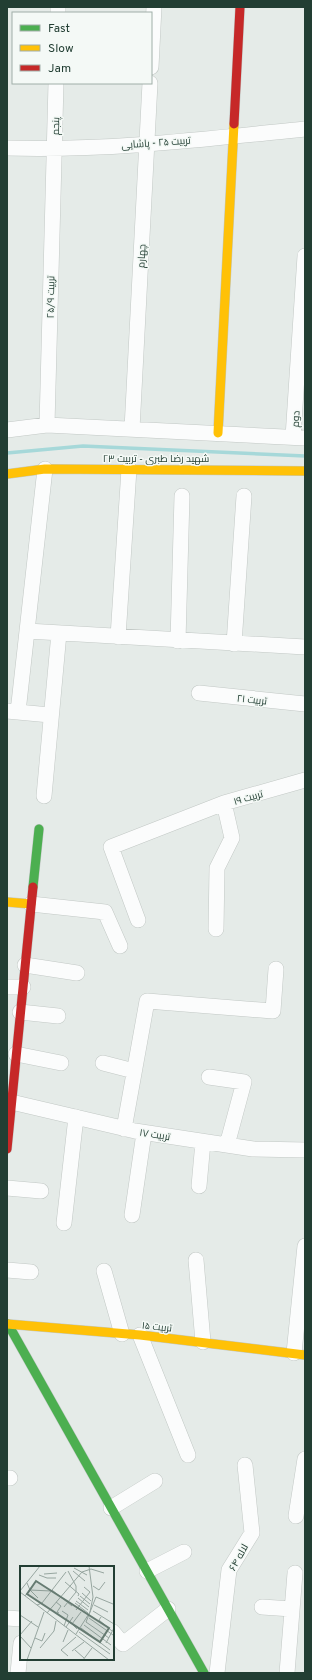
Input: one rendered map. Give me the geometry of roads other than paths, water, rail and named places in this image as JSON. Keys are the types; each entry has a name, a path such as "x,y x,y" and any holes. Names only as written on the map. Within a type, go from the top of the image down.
{"street":[{"path":"152,46 154,7"},
{"path":"218,433 240,7"},
{"name":"پنجم","path":"54,169 56,84"},
{"name":"چهارم","path":"132,429 150,84"},
{"name":"تربیت ۲۵ - پاشایی","path":"7,148 54,149 147,144 305,129"},
{"name":"تربیت ۲۵/۹","path":"47,425 54,169"},
{"name":"دوم","path":"299,438 305,256"},
{"path":"7,430 47,425 299,438"},
{"path":"45,469 27,632 13,711 50,715"},
{"name":"شهید رضا طبری - تربیت ۲۳","path":"7,474 45,469 305,471"},
{"path":"118,637 129,469"},
{"path":"178,640 182,496"},
{"path":"234,644 244,496"},
{"path":"27,632 305,647"},
{"path":"44,796 50,715 59,633"},
{"name":"تربیت ۲۱","path":"199,693 305,704"},
{"name":"تربیت ۱۹","path":"216,929 217,868 232,838 224,804 305,780"},
{"path":"138,920 111,847 224,804"},
{"path":"7,1149 9,1101 16,1054 39,829"},
{"path":"7,902 105,912 120,946"},
{"path":"25,965 77,973"},
{"path":"124,1129 147,1001 274,1011 276,968"},
{"path":"7,987 23,987"},
{"path":"20,1012 58,1016"},
{"path":"16,1054 61,1063"},
{"path":"103,1063 134,1070"},
{"path":"209,1077 244,1082 228,1145"},
{"name":"تربیت ۱۷","path":"9,1101 144,1133 253,1149 305,1150"},
{"path":"64,1223 76,1117"},
{"path":"132,1214 144,1133"},
{"path":"199,1186 203,1142"},
{"path":"7,1188 41,1191"},
{"path":"299,1354 305,1246"},
{"path":"196,1260 203,1342"},
{"path":"7,1270 31,1272"},
{"path":"104,1271 122,1334"},
{"path":"8,1324 204,1673"},
{"name":"تربیت ۱۵","path":"8,1324 140,1335 299,1354"},
{"path":"140,1335 188,1455"},
{"path":"296,1516 303,1490 305,1459"},
{"name":"لاله ۶۴","path":"217,1673 229,1570 252,1533 245,1465"},
{"path":"111,1508 155,1481"},
{"path":"147,1571 184,1552"},
{"path":"287,1673 295,1573"},
{"path":"262,1607 292,1609"},
{"path":"114,1633 123,1644 168,1609"},
{"path":"7,1618 20,1619"},
{"path":"18,1673 20,1653"}],"waterway":[{"path":"7,453 83,446 305,456"}]}
